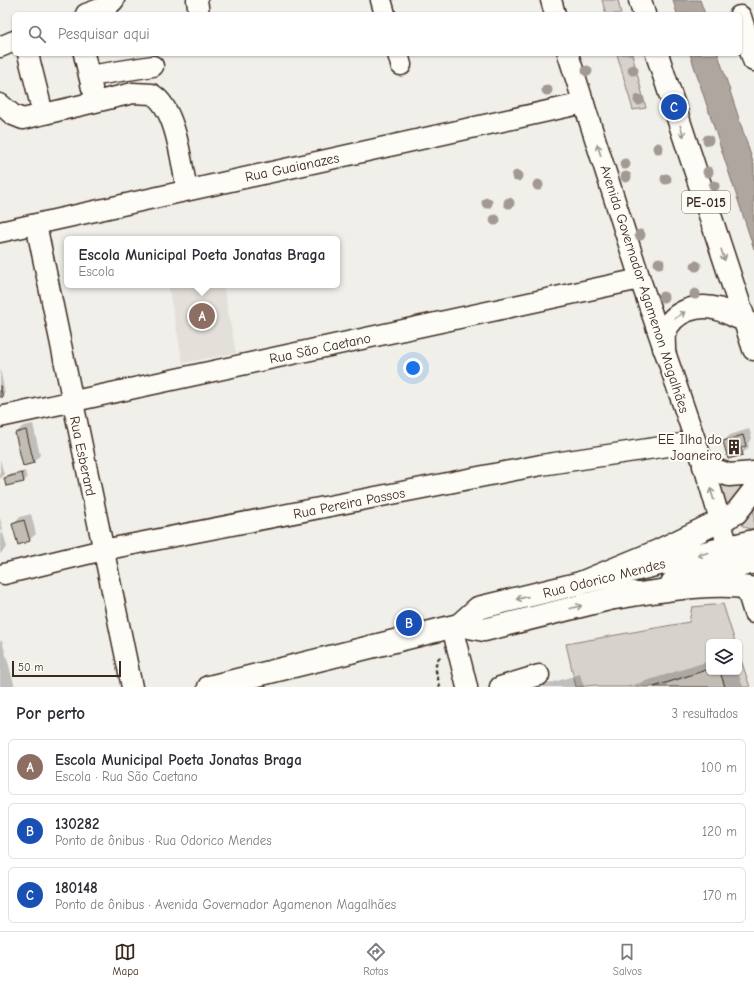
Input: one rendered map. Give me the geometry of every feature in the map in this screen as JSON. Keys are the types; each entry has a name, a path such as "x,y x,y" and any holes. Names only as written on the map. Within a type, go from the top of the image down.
{"main road":[{"path":"640,0 643,12"},
{"path":"735,0 739,12"},
{"path":"742,21 754,60"},
{"name":"PE-015","path":"658,56 754,349"},
{"path":"664,348 664,333 673,319 686,310 699,307 717,309 744,320"},
{"path":"704,466 729,475 754,474"},
{"path":"578,584 658,551 736,513 754,490"},
{"name":"Rua Odorico Mendes","path":"456,626 478,608 754,541"},
{"name":"Rua Odorico Mendes","path":"209,687 456,626 484,630 754,562"},
{"path":"614,598 704,587 750,588"}],"street":[{"path":"92,12 108,6 114,0"},
{"path":"197,0 199,12"},
{"path":"380,0 384,12"},
{"path":"551,0 554,12"},
{"path":"0,47 12,42"},
{"path":"28,56 43,114"},
{"path":"84,56 95,101"},
{"name":"Avenida Governador Agamenon Magalhães","path":"569,56 640,279 704,466 728,547"},
{"path":"89,76 153,66"},
{"path":"0,104 13,115 22,119 95,101 142,92 152,94 156,96 164,106 173,124 187,190"},
{"name":"Rua Guaianazes","path":"0,232 584,103"},
{"name":"Rua Esberard","path":"36,224 132,687"},
{"name":"Rua São Caetano","path":"0,416 640,279"},
{"name":"Rua Pereira Passos","path":"4,574 103,550 542,465 695,442"},
{"path":"750,588 754,613"},
{"path":"456,626 459,655 467,687"},
{"path":"500,687 539,675"}],"path":[{"path":"440,687 436,664 439,658 459,655"}],"shaded area":[{"path":"602,0 618,0 621,12 605,12"},
{"path":"673,0 700,0 704,12 676,12"},
{"path":"618,56 633,56 646,108 633,110"},
{"path":"691,56 719,56 754,165 754,249"},
{"path":"169,288 224,288 236,353 183,363"},
{"path":"754,478 729,512 711,480"},
{"path":"754,502 754,528 750,529 743,526 741,521"},
{"path":"723,604 734,639 706,639 706,670 654,687 599,687 596,685 576,687 566,644 689,622 692,607"},
{"path":"742,663 750,687 725,687 721,675 742,675"}],"building":[{"path":"0,385 3,397 0,397"},
{"path":"26,430 34,463 23,466 15,433"},
{"name":"EE Ilha do Joaneiro","path":"743,435 746,446 741,448 743,455 728,459 723,441"},
{"path":"22,473 24,482 6,486 4,478"},
{"path":"24,520 30,541 18,545 12,524"},
{"path":"706,670 706,675 721,675 725,687 654,687"}],"place":[{"name":"180148","path":"674,107"},
{"name":"Escola Municipal Poeta Jonatas Braga","path":"202,316"},
{"name":"EE Ilha do Joaneiro","path":"734,447"},
{"name":"130282","path":"409,623"}]}
